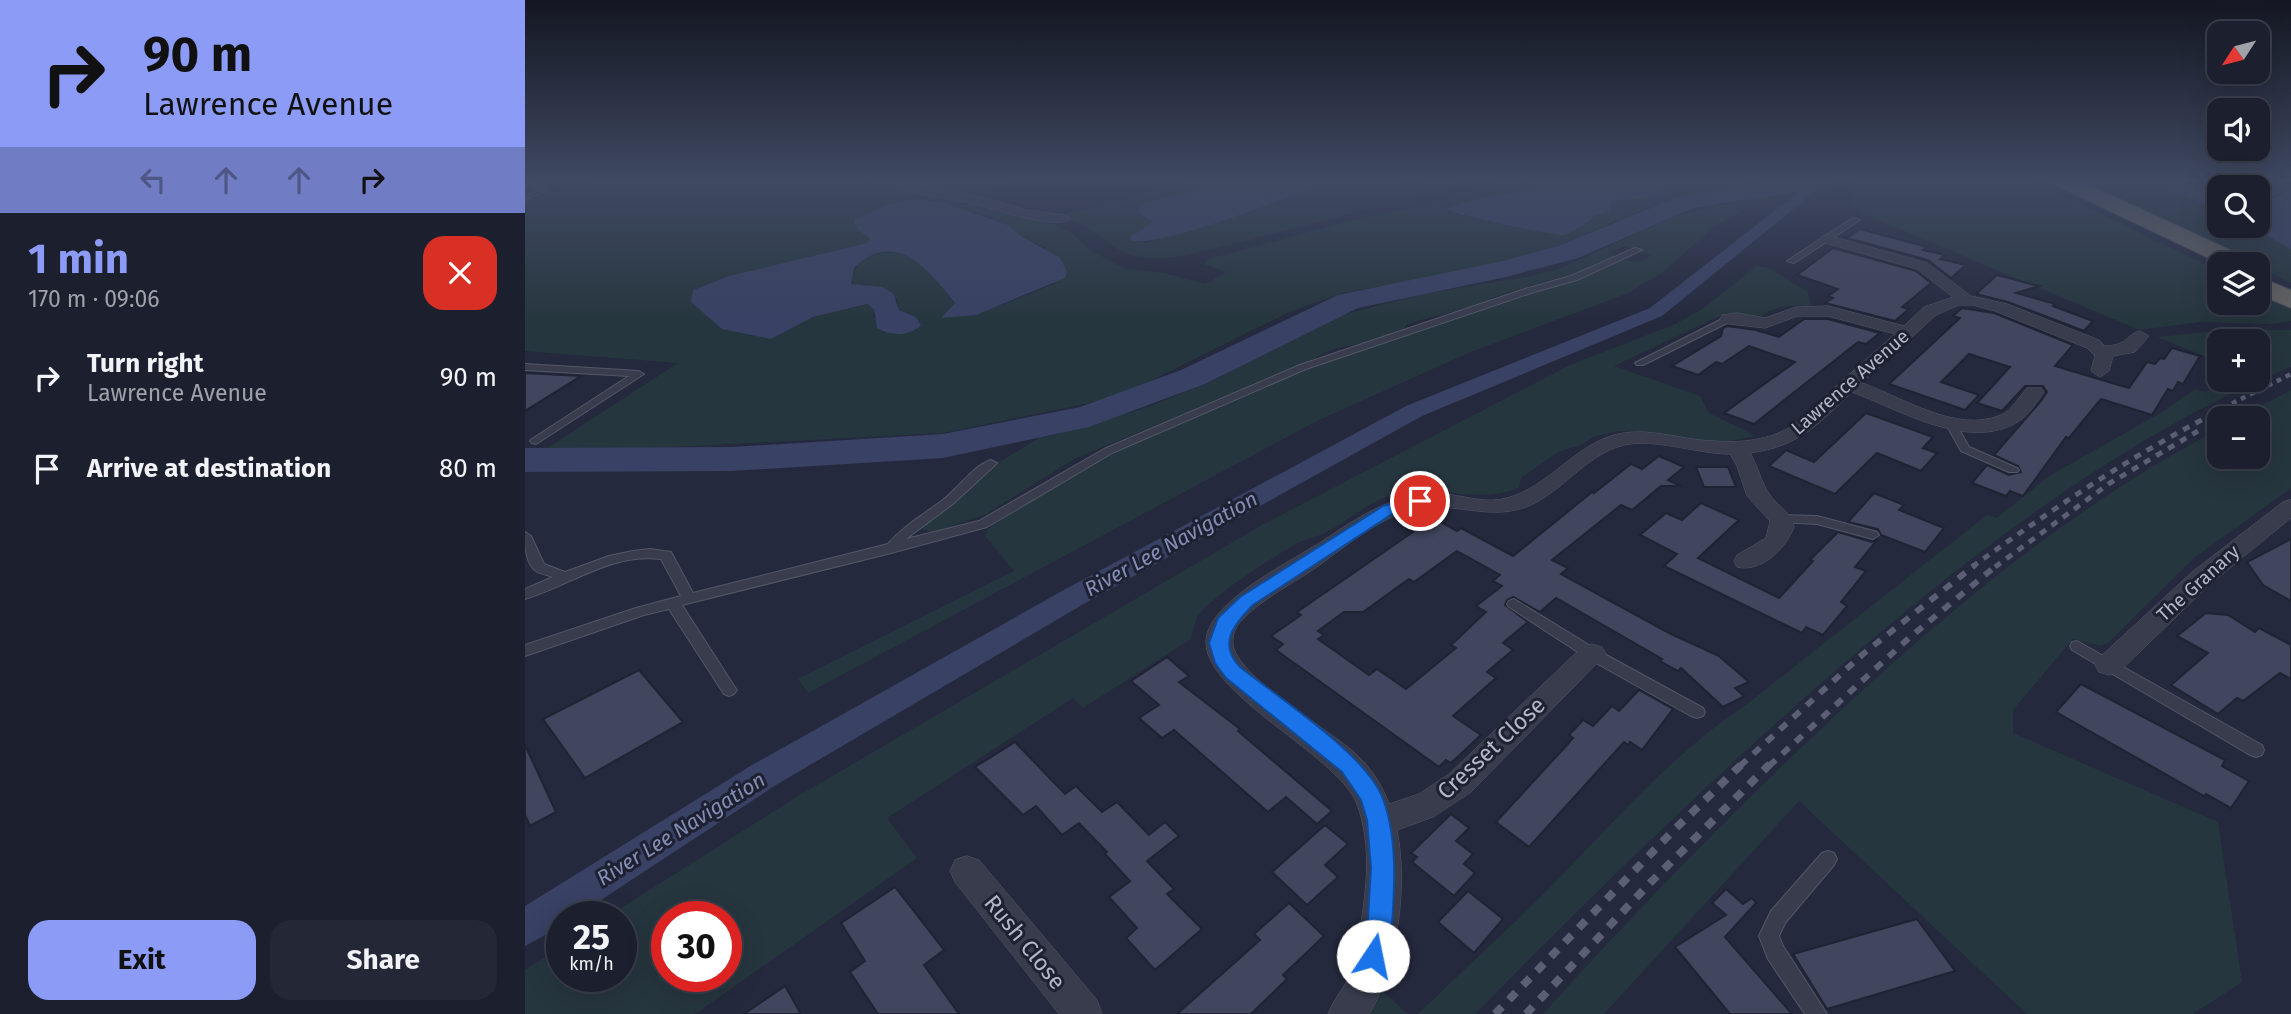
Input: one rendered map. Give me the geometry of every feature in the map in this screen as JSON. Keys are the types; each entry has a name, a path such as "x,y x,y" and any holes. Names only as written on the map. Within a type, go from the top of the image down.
{"highway":[{"path":"2138,227 2207,260"},
{"path":"2162,227 2215,252"},
{"path":"2270,278 2291,288"},
{"path":"2270,290 2291,300"}],"street":[{"path":"1827,239 1921,266 1937,275 1966,300"},
{"name":"Lawrence Avenue","path":"1347,1014 1370,976 1381,918 1383,868 1378,820 1371,797 1350,766 1247,686 1224,663 1219,643 1225,623 1234,612 1374,518 1399,506 1433,500 1490,507 1516,503 1534,494 1601,447 1620,440 1642,438 1703,447 1736,448 1766,445 1797,432 1938,306 1966,300 2004,308 2045,327 2093,344 2100,361 2133,347 2140,337"},
{"path":"1728,319 1743,318 1765,323 1792,312 1822,310 1847,314 1906,332"},
{"path":"1849,385 1951,424 1991,425 2008,419 2034,392"},
{"path":"1736,448 1748,466 1758,496 1781,519 1782,527 1776,542 1746,561"},
{"name":"The Granary","path":"2109,665 2200,578 2291,507"},
{"name":"Cresset Close","path":"1378,820 1414,813 1449,791 1592,654"},
{"name":"Rush Close","path":"967,871 1083,1014"}],"lane":[{"path":"1791,261 1845,227"},
{"path":"525,652 641,611 891,550 983,524 1108,451 1303,367 1574,278 1638,250"},
{"path":"1640,363 1728,319"},
{"path":"525,367 639,374 536,441"},
{"path":"1951,424 1965,450 2013,470"},
{"path":"891,550 906,529 952,498 972,477 991,463"},
{"path":"1781,519 1817,520 1873,535"},
{"path":"525,536 540,567 567,577"},
{"path":"525,594 598,565 654,552 666,555 689,599"},
{"path":"673,603 729,690"},
{"path":"1514,604 1592,654 1697,712"},
{"path":"2077,646 2256,750"},
{"path":"1817,1014 1775,952 1769,936 1777,918 1828,859"}],"shaded area":[{"path":"525,227 861,227 871,239 867,243 729,276 692,290 771,339 813,317 867,304 874,309 873,317 921,325 916,317 899,310 897,299 866,285 851,285 860,263 886,252 909,257 939,283 955,304 942,317 1002,305 1056,283 1045,247 1022,237 1011,227 1061,227 1090,250 1126,269 1164,273 1205,284 1226,272 1204,264 1208,259 1327,227 1601,227 1522,262 1342,293 1287,313 1118,397 943,433 538,454 678,363 525,351"},
{"path":"1086,227 1145,227 1135,234 1145,243 1198,227 1297,227 1192,254 1153,258 1134,256 1116,248"},
{"path":"1651,227 1714,227 1662,273 1626,294 1468,353 1317,421 808,693 798,679 1014,571 985,536 988,529 1115,451 1273,382 1390,340 1572,281 1623,260 1639,262 1652,255 1624,246 1610,252 1616,257 1560,280 1549,280 1491,298 1489,302 1406,325 1404,330 1375,340 1330,350 1312,361 1076,458 986,514 938,531 929,532 919,527 990,468 1042,436 1044,438 1148,407 1215,380 1298,333 1334,317 1424,294 1559,269"},
{"path":"1896,227 2128,227 2207,265 2207,315 2270,315 2270,296 2291,306 2291,321 2272,324 2200,322 2139,330"},
{"path":"2171,227 2207,227 2207,238 2270,238 2291,249 2291,283 2270,273 2270,252 2225,252"},
{"path":"1757,266 1768,268 1807,291 1812,306 1785,307 1771,310 1760,317 1724,314 1614,366 1700,396 1709,413 1756,436 1723,442 1697,442 1654,433 1619,431 1596,436 1578,446 1560,451 1522,477 1518,488 1504,493 1475,495 1416,491 1381,499 1325,533 1290,547 1228,589 1197,618 1191,639 1083,708 1073,698 887,818 917,858 742,981 742,901 651,901 651,992 726,992 695,1014 525,1014 525,970 546,956 546,992 637,992 637,901 632,901 798,796 1262,525 1570,365 1673,325 1701,310"},
{"path":"2270,330 2291,330 2291,367 2270,376"},
{"path":"2207,332 2207,357 2157,337"},
{"path":"2195,389 2205,392 2235,392 2120,455 2066,490 1912,606 1713,781 1475,1014 1418,1014 1528,910 1629,806 1696,742 1987,515 1997,518 2049,476 2164,411"},
{"path":"2291,390 2291,488 2194,558 2109,642 2101,646 2073,639 2013,710 2013,733 2218,822 2242,982 2193,1014 2027,1014 1799,801 1604,1014 1543,1014 1671,877 1770,777 1900,656 2001,572 2053,533 2162,461 2207,436 2207,469 2270,469 2270,406 2261,406"},
{"path":"1382,991 1408,1014 1366,1014"}],"water":[{"path":"1011,227 1022,237 1059,257 1067,271 1065,278 976,315 941,318 955,303 923,267 898,253 884,252 869,256 854,268 851,284 882,287 893,293 899,310 916,317 921,325 911,332 900,334 877,328 874,309 867,304 813,317 771,339 722,329 691,302 693,290 729,276 867,243 870,238 857,229"},
{"path":"1145,227 1203,227 1145,241 1130,240 1130,237"},
{"path":"1519,227 1579,227 1563,235"},
{"path":"2270,227 2291,227 2291,249 2270,238"}],"building":[{"path":"1860,229 1927,247 1923,250 1945,255 1940,259 1966,265 1951,278 1928,260 1847,238"},
{"path":"1833,248 1916,271 1931,283 1902,307 1909,309 1895,321 1825,303 1833,298 1828,296 1838,289 1797,275"},
{"path":"1997,275 2039,286 2016,293 2055,304 2053,306 2093,321 2084,331 2008,302 1976,294"},
{"path":"1962,308 1994,313 2073,345 2055,366 2129,388 2147,362 2155,364 2160,358 2164,359 2172,348 2200,356 2183,384 2178,382 2173,391 2168,389 2152,415 2101,399 2069,438 2066,437 2023,496 2010,491 2006,496 1972,483 1987,465 2009,475 2021,472 2018,466 1994,455 2041,401 2047,392 2043,386 2025,386 2002,411 1977,403 2010,367 1969,354 1941,382 1979,395 1965,410 1889,384 1960,318 1953,316"},
{"path":"1804,319 1828,319 1880,333 1866,344 1858,342 1754,424 1724,413 1795,362 1749,346 1722,364 1716,362 1698,375 1672,366 1721,336 1723,328 1727,326 1779,337"},
{"path":"525,373 581,376 525,411"},
{"path":"1866,413 1933,437 1923,448 1937,453 1921,471 1877,453 1835,494 1769,466 1786,450 1814,462"},
{"path":"1659,456 1684,467 1668,480 1681,486 1661,486 1632,510 1621,505 1552,560 1568,568 1561,574 1669,633 1719,656 1749,682 1735,688 1744,696 1723,707 1681,668 1678,671 1660,661 1662,659 1556,598 1540,612 1513,597 1507,600 1505,605 1528,622 1503,643 1513,650 1487,672 1496,678 1453,716 1481,735 1451,763 1446,760 1439,767 1276,650 1283,644 1271,636 1301,615 1297,612 1413,532 1409,530 1430,516 1457,531 1461,528 1513,556 1631,464 1642,469","holes":["1457,551 1500,575 1493,581 1502,586 1476,606 1486,612 1451,645 1456,648 1406,689 1377,669 1369,675 1318,639 1324,635 1318,631 1344,612 1363,612 1409,579 1414,582"]},
{"path":"1696,467 1728,467 1736,487 1704,487"},
{"path":"1874,493 1904,505 1899,510 1944,528 1925,552 1881,535 1878,529 1848,522"},
{"path":"1701,503 1739,520 1698,558 1779,598 1813,561 1810,560 1838,532 1872,542 1878,539 1855,567 1866,571 1841,602 1847,606 1823,635 1806,627 1802,633 1664,566 1677,554 1640,535 1666,513 1682,520"},
{"path":"2291,539 2291,601 2263,585 2247,562"},
{"path":"2206,613 2228,615 2255,632 2259,628 2291,645 2291,679 2280,673 2243,701 2237,698 2218,714 2171,685 2208,653 2177,636"},
{"path":"1167,657 1189,676 1179,682 1240,729 1238,731 1332,811 1317,824 1286,797 1268,812 1174,730 1162,738 1139,718 1159,705 1131,681"},
{"path":"639,670 683,722 585,778 543,719"},
{"path":"2081,684 2225,760 2222,766 2249,781 2231,808 2206,794 2204,796 2056,712"},
{"path":"1639,690 1673,709 1642,750 1630,742 1628,745 1624,742 1529,847 1496,822 1573,738 1569,735 1583,720 1593,726 1612,706 1619,711"},
{"path":"1015,742 1065,794 1076,786 1102,812 1117,802 1149,835 1165,822 1179,836 1147,861 1174,889 1167,894 1202,929 1155,970 1126,938 1137,928 1109,897 1130,881 1105,854 1107,852 1079,823 1062,835 1036,806 1023,815 975,767"},
{"path":"525,745 556,812 530,826 525,815"},
{"path":"1451,814 1469,828 1456,841 1473,854 1464,864 1475,873 1454,896 1412,862 1417,857 1411,853"},
{"path":"1325,825 1348,844 1325,865 1338,877 1307,905 1272,872"},
{"path":"895,887 944,950 924,965 959,1014 878,1014 850,972 865,961 841,923"},
{"path":"1726,889 1743,904 1752,898 1756,903 1725,937 1792,1014 1730,1014 1675,947 1726,915 1712,903"},
{"path":"1468,891 1503,919 1474,953 1438,922"},
{"path":"1289,903 1324,936 1283,975 1287,979 1251,1014 1177,1014 1260,940 1254,934"},
{"path":"1917,919 1955,971 1827,1009 1793,954"},
{"path":"785,986 801,1014 744,1014"}],"waterway":[{"path":"525,460 732,459 943,446 1089,416 1193,377 1349,301 1506,269 1568,252 1627,227"},
{"name":"River Lee Navigation","path":"525,928 764,775 1072,598 1414,411 1656,312 1763,227"}],"railway":[{"path":"2227,406 2291,374"},
{"path":"1972,567 2096,482 2207,417"},
{"path":"1995,567 2110,483 2198,431"},
{"path":"1740,766 1863,654 1975,565"},
{"path":"1769,766 1909,638 1997,565"},
{"path":"1495,1014 1742,764"},
{"path":"1526,1014 1651,882 1770,764"}],"route":[{"path":"1373,956 1381,918 1383,868 1378,820 1371,797 1350,766 1233,673 1224,663 1219,643 1225,623 1247,601 1374,518 1389,510 1420,501"}]}
